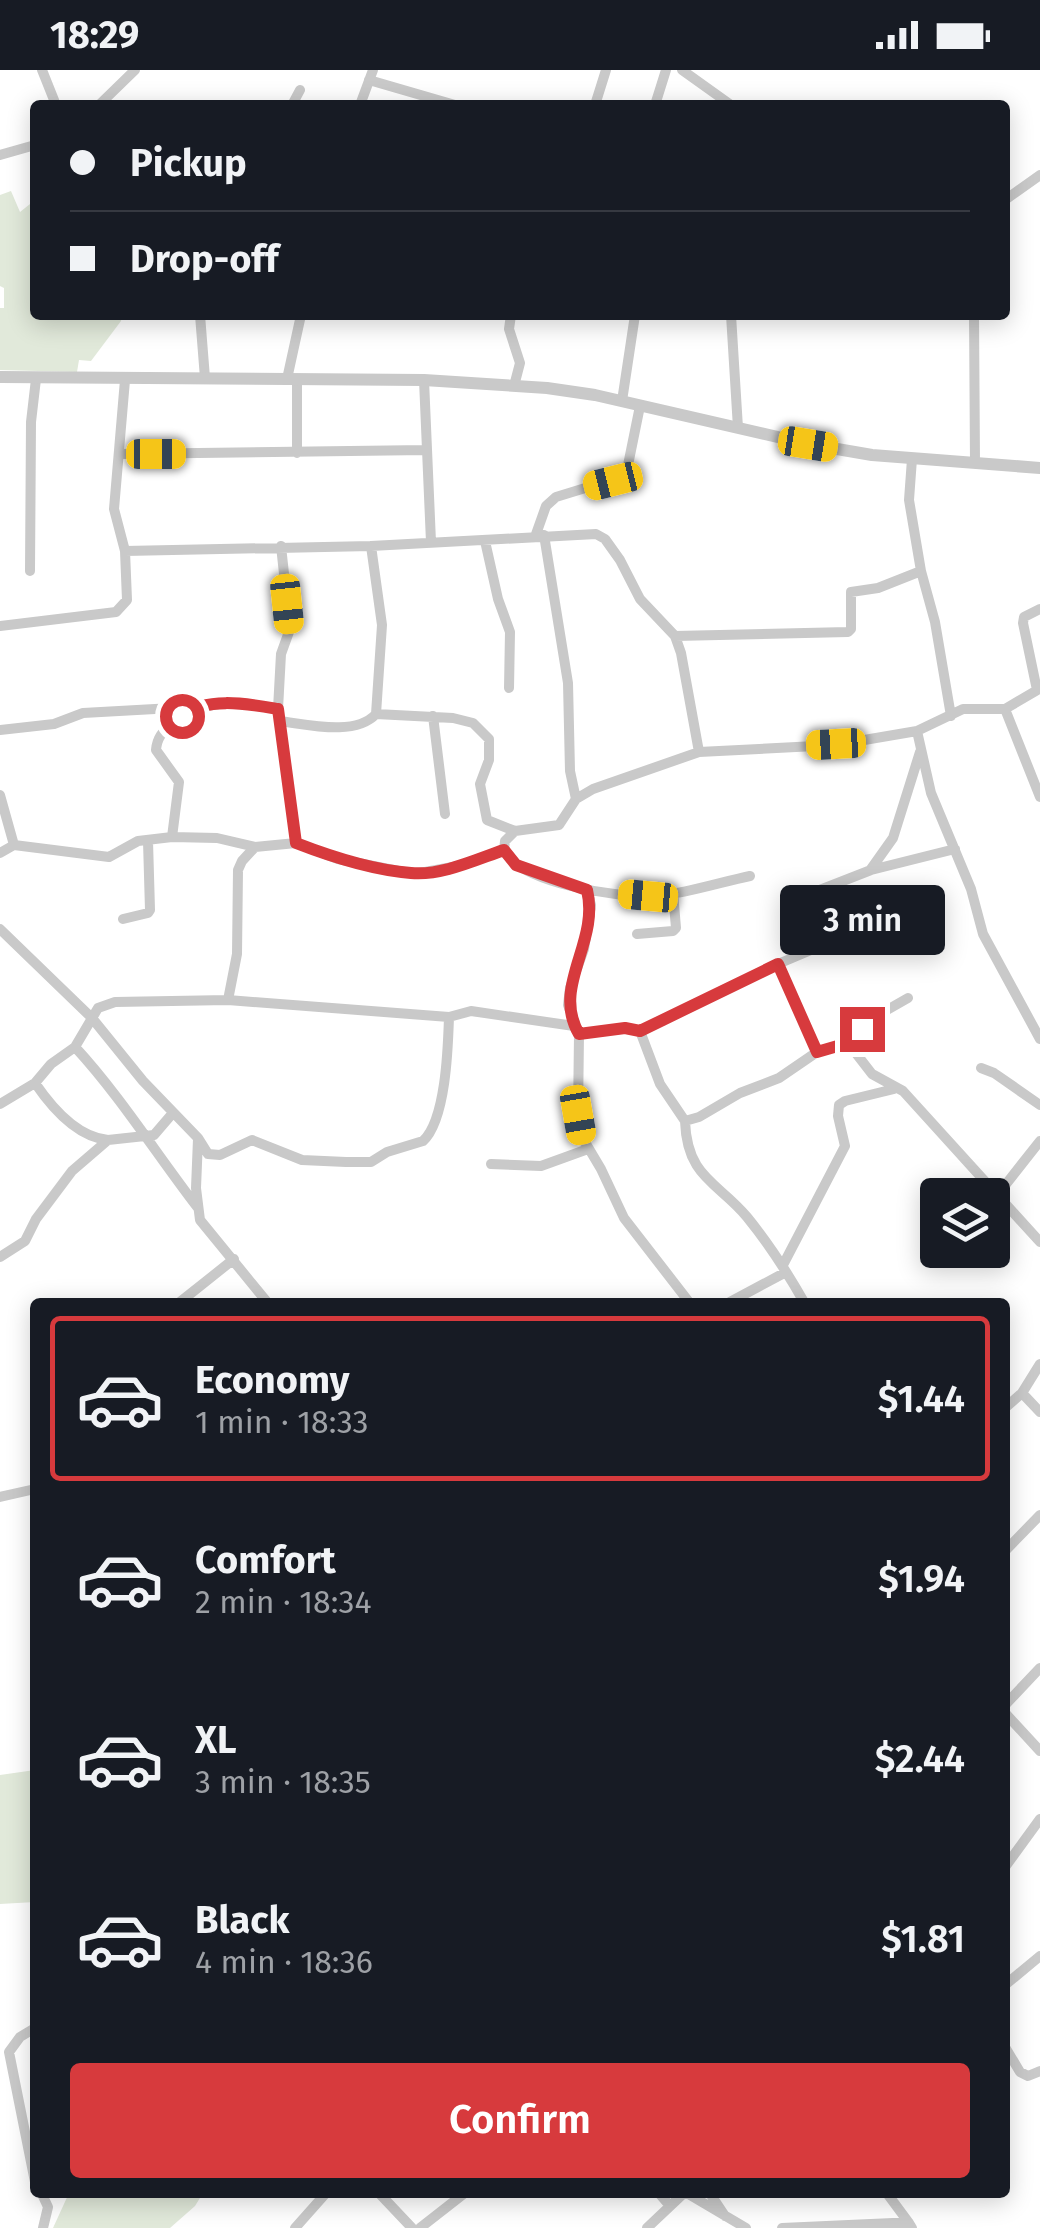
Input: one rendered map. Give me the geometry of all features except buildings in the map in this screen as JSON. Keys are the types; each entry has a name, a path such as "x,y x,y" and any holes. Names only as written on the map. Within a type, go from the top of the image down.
{"street":[{"path":"42,70 54,100"},
{"path":"104,100 135,70"},
{"path":"596,100 606,70"},
{"path":"656,100 666,70"},
{"path":"682,70 723,100"},
{"path":"362,100 371,75 441,100"},
{"path":"295,100 300,90"},
{"path":"0,155 30,146"},
{"path":"1010,196 1040,175"},
{"path":"200,320 205,378"},
{"path":"297,453 292,379 300,320"},
{"path":"510,320 509,329 520,363 514,386"},
{"path":"622,402 634,320"},
{"path":"732,320 738,428"},
{"path":"974,320 975,463"},
{"path":"0,377 424,380 514,386 595,394 808,444 912,459 1040,468"},
{"path":"30,571 31,422 36,379"},
{"path":"0,626 116,612 127,600 125,550 114,509 126,380"},
{"path":"424,380 431,542"},
{"path":"576,800 570,771 568,683 539,536 546,506 556,497 621,477 627,470 640,406"},
{"path":"121,454 426,450"},
{"path":"912,459 909,500 950,716"},
{"path":"125,550 370,546 596,534 605,539 640,599 675,636 682,652 699,752"},
{"path":"485,540 510,632 510,688"},
{"path":"281,546 290,629 281,654 278,715 296,843"},
{"path":"0,730 54,724 82,712 234,702 278,715 346,726 368,722 376,714 382,624 370,546"},
{"path":"675,636 848,632 852,629 851,592 878,588 921,571"},
{"path":"376,714 433,716 473,724 489,740 489,760 480,784 487,820 515,831 559,825 576,800 648,767 699,752 836,744 916,731 963,709 1005,709 1038,689 1023,624 1024,617 1040,609"},
{"path":"172,837 178,782 159,759 157,740 162,731 194,707"},
{"path":"1005,709 1040,796"},
{"path":"433,716 445,814"},
{"path":"916,731 937,811 971,889 983,934 1040,1039"},
{"path":"870,870 893,838 921,749"},
{"path":"0,795 14,845"},
{"path":"515,831 504,842 504,850 516,865 587,890 648,896 750,876"},
{"path":"0,853 14,845 109,857 138,841 216,838 255,847 296,843 338,858 414,874 458,866 504,850"},
{"path":"123,919 150,910 148,841"},
{"path":"228,1000 237,954 238,870 255,847"},
{"path":"0,1104 35,1083 51,1064 75,1047 98,1008 114,1002 228,1000 449,1017 471,1011 576,1030 640,1031 811,950 814,942 802,904 807,896 870,870 955,850"},
{"path":"587,890 590,905 584,949 568,1005 576,1030 578,1115 588,1149 602,1168 624,1218 686,1298"},
{"path":"637,934 674,931 674,892"},
{"path":"0,929 92,1018 208,1154 220,1155 252,1140 302,1160 371,1162 387,1152 423,1141 434,1124 444,1082 449,1017"},
{"path":"778,964 817,1052"},
{"path":"685,1122 740,1092 779,1078 817,1052 848,1043 886,1010 908,998"},
{"path":"640,1031 660,1084 685,1122 685,1134 703,1177 736,1204 802,1298"},
{"path":"848,1043 872,1074 903,1091 985,1178"},
{"path":"75,1047 119,1099 142,1136 198,1208"},
{"path":"981,1068 1040,1105"},
{"path":"35,1083 44,1097 83,1134 108,1140 154,1134 172,1114"},
{"path":"737,1298 784,1268 845,1146 839,1106 845,1100 894,1089"},
{"path":"198,1138 200,1220 264,1298"},
{"path":"0,1258 25,1241 36,1219 72,1171 108,1140"},
{"path":"1010,1179 1040,1142"},
{"path":"490,1164 542,1166 588,1149"},
{"path":"1010,1206 1040,1242"},
{"path":"185,1298 234,1259"},
{"path":"1010,1404 1022,1393 1040,1364"},
{"path":"1022,1393 1040,1412"},
{"path":"0,1497 30,1490"},
{"path":"1010,1546 1040,1516"},
{"path":"1010,1700 1040,1668"},
{"path":"1010,1718 1040,1750"},
{"path":"1010,1860 1040,1819"},
{"path":"1010,1981 1040,1956"},
{"path":"30,2031 9,2052 30,2157"},
{"path":"1010,2055 1020,2072 1028,2076 1040,2071"},
{"path":"43,2228 48,2208 44,2198"},
{"path":"295,2228 322,2198"},
{"path":"384,2198 412,2228"},
{"path":"420,2228 458,2198"},
{"path":"663,2198 670,2206"},
{"path":"647,2228 679,2198"},
{"path":"695,2198 746,2228"},
{"path":"713,2198 726,2218"},
{"path":"890,2198 911,2226"},
{"path":"782,2228 911,2226"}],"green space":[{"path":"11,191 20,212 30,204 30,320 121,320 91,361 79,360 77,372 0,370 0,308 4,308 4,288 0,286 0,195"},
{"path":"30,1771 30,1902 0,1904 0,1775"},
{"path":"66,2198 200,2198 170,2228 53,2228"}],"route":[{"path":"182,716 194,707 234,702 278,709 296,843 338,858 414,874 458,866 504,850 516,865 587,890 590,905 584,949 568,1005 579,1034 625,1028 640,1031 778,964 817,1052 848,1043 862,1029"}]}
